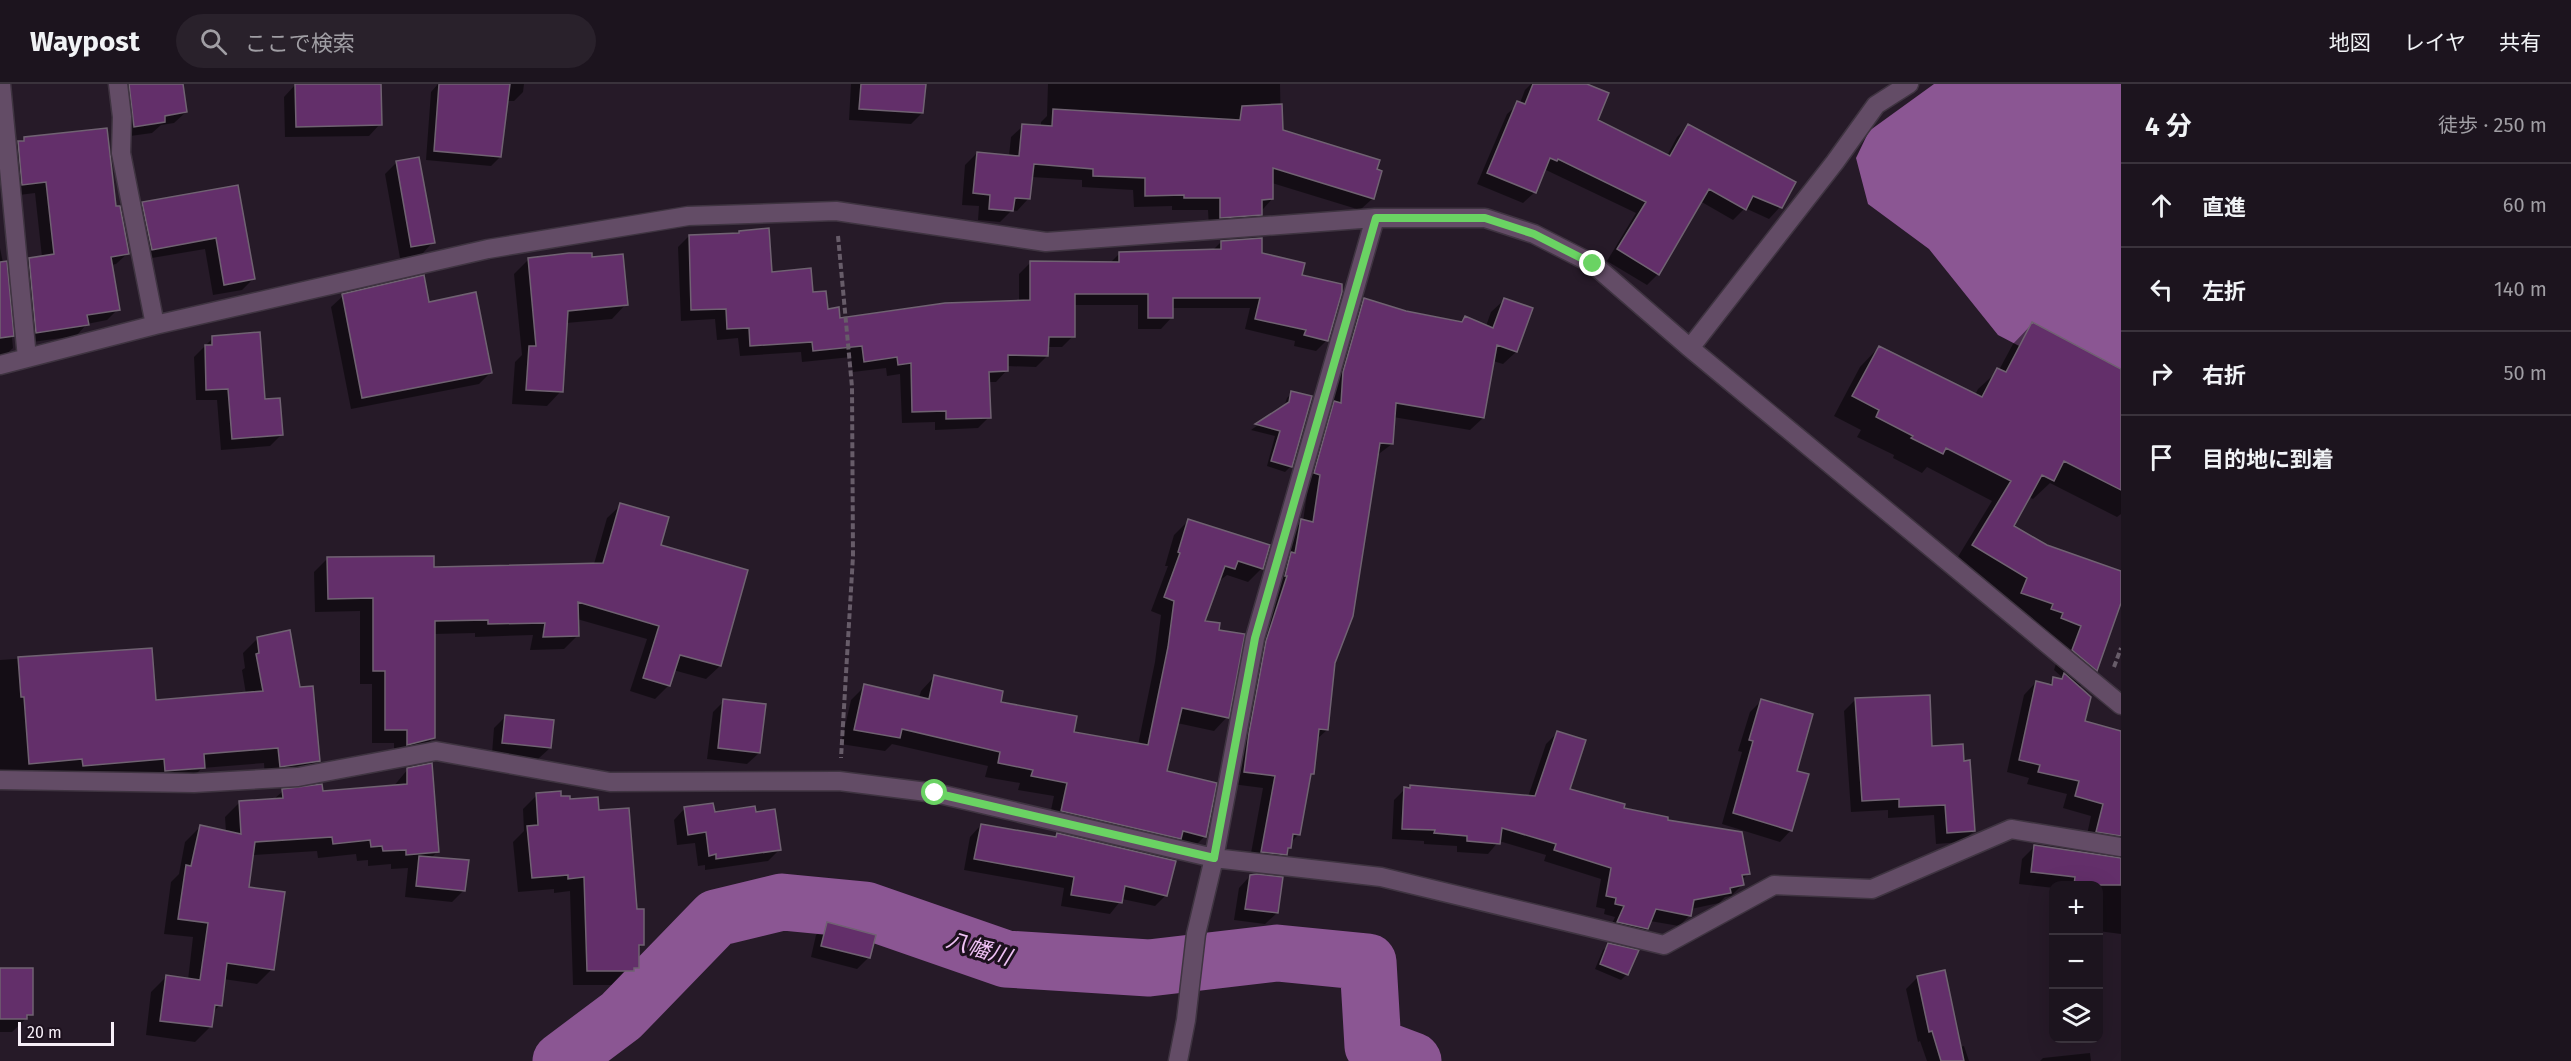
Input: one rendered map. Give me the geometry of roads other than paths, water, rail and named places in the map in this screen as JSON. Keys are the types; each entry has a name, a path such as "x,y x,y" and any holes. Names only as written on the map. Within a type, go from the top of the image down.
{"street":[{"path":"1,84 27,358"},
{"path":"118,84 122,117 122,153 155,325"},
{"path":"1690,348 1835,162 1876,105 1909,84"},
{"path":"0,365 155,325 488,249 688,216 836,211 1046,242 1376,218 1485,218 1534,234 1593,264 1690,348 2121,705"},
{"path":"1178,1061 1186,1020 1196,934 1214,858 1255,638 1376,218"},
{"path":"0,780 194,783 298,777 436,751 610,782 840,781 935,793 1214,858 1381,877 1664,945 1774,885 1872,890 2011,828 2121,847"}],"waterway":[{"name":"八幡川","path":"561,1061 621,1016 716,918 782,902 865,910 1006,959 1149,968 1277,953 1368,962 1373,1046 1413,1061"}]}
